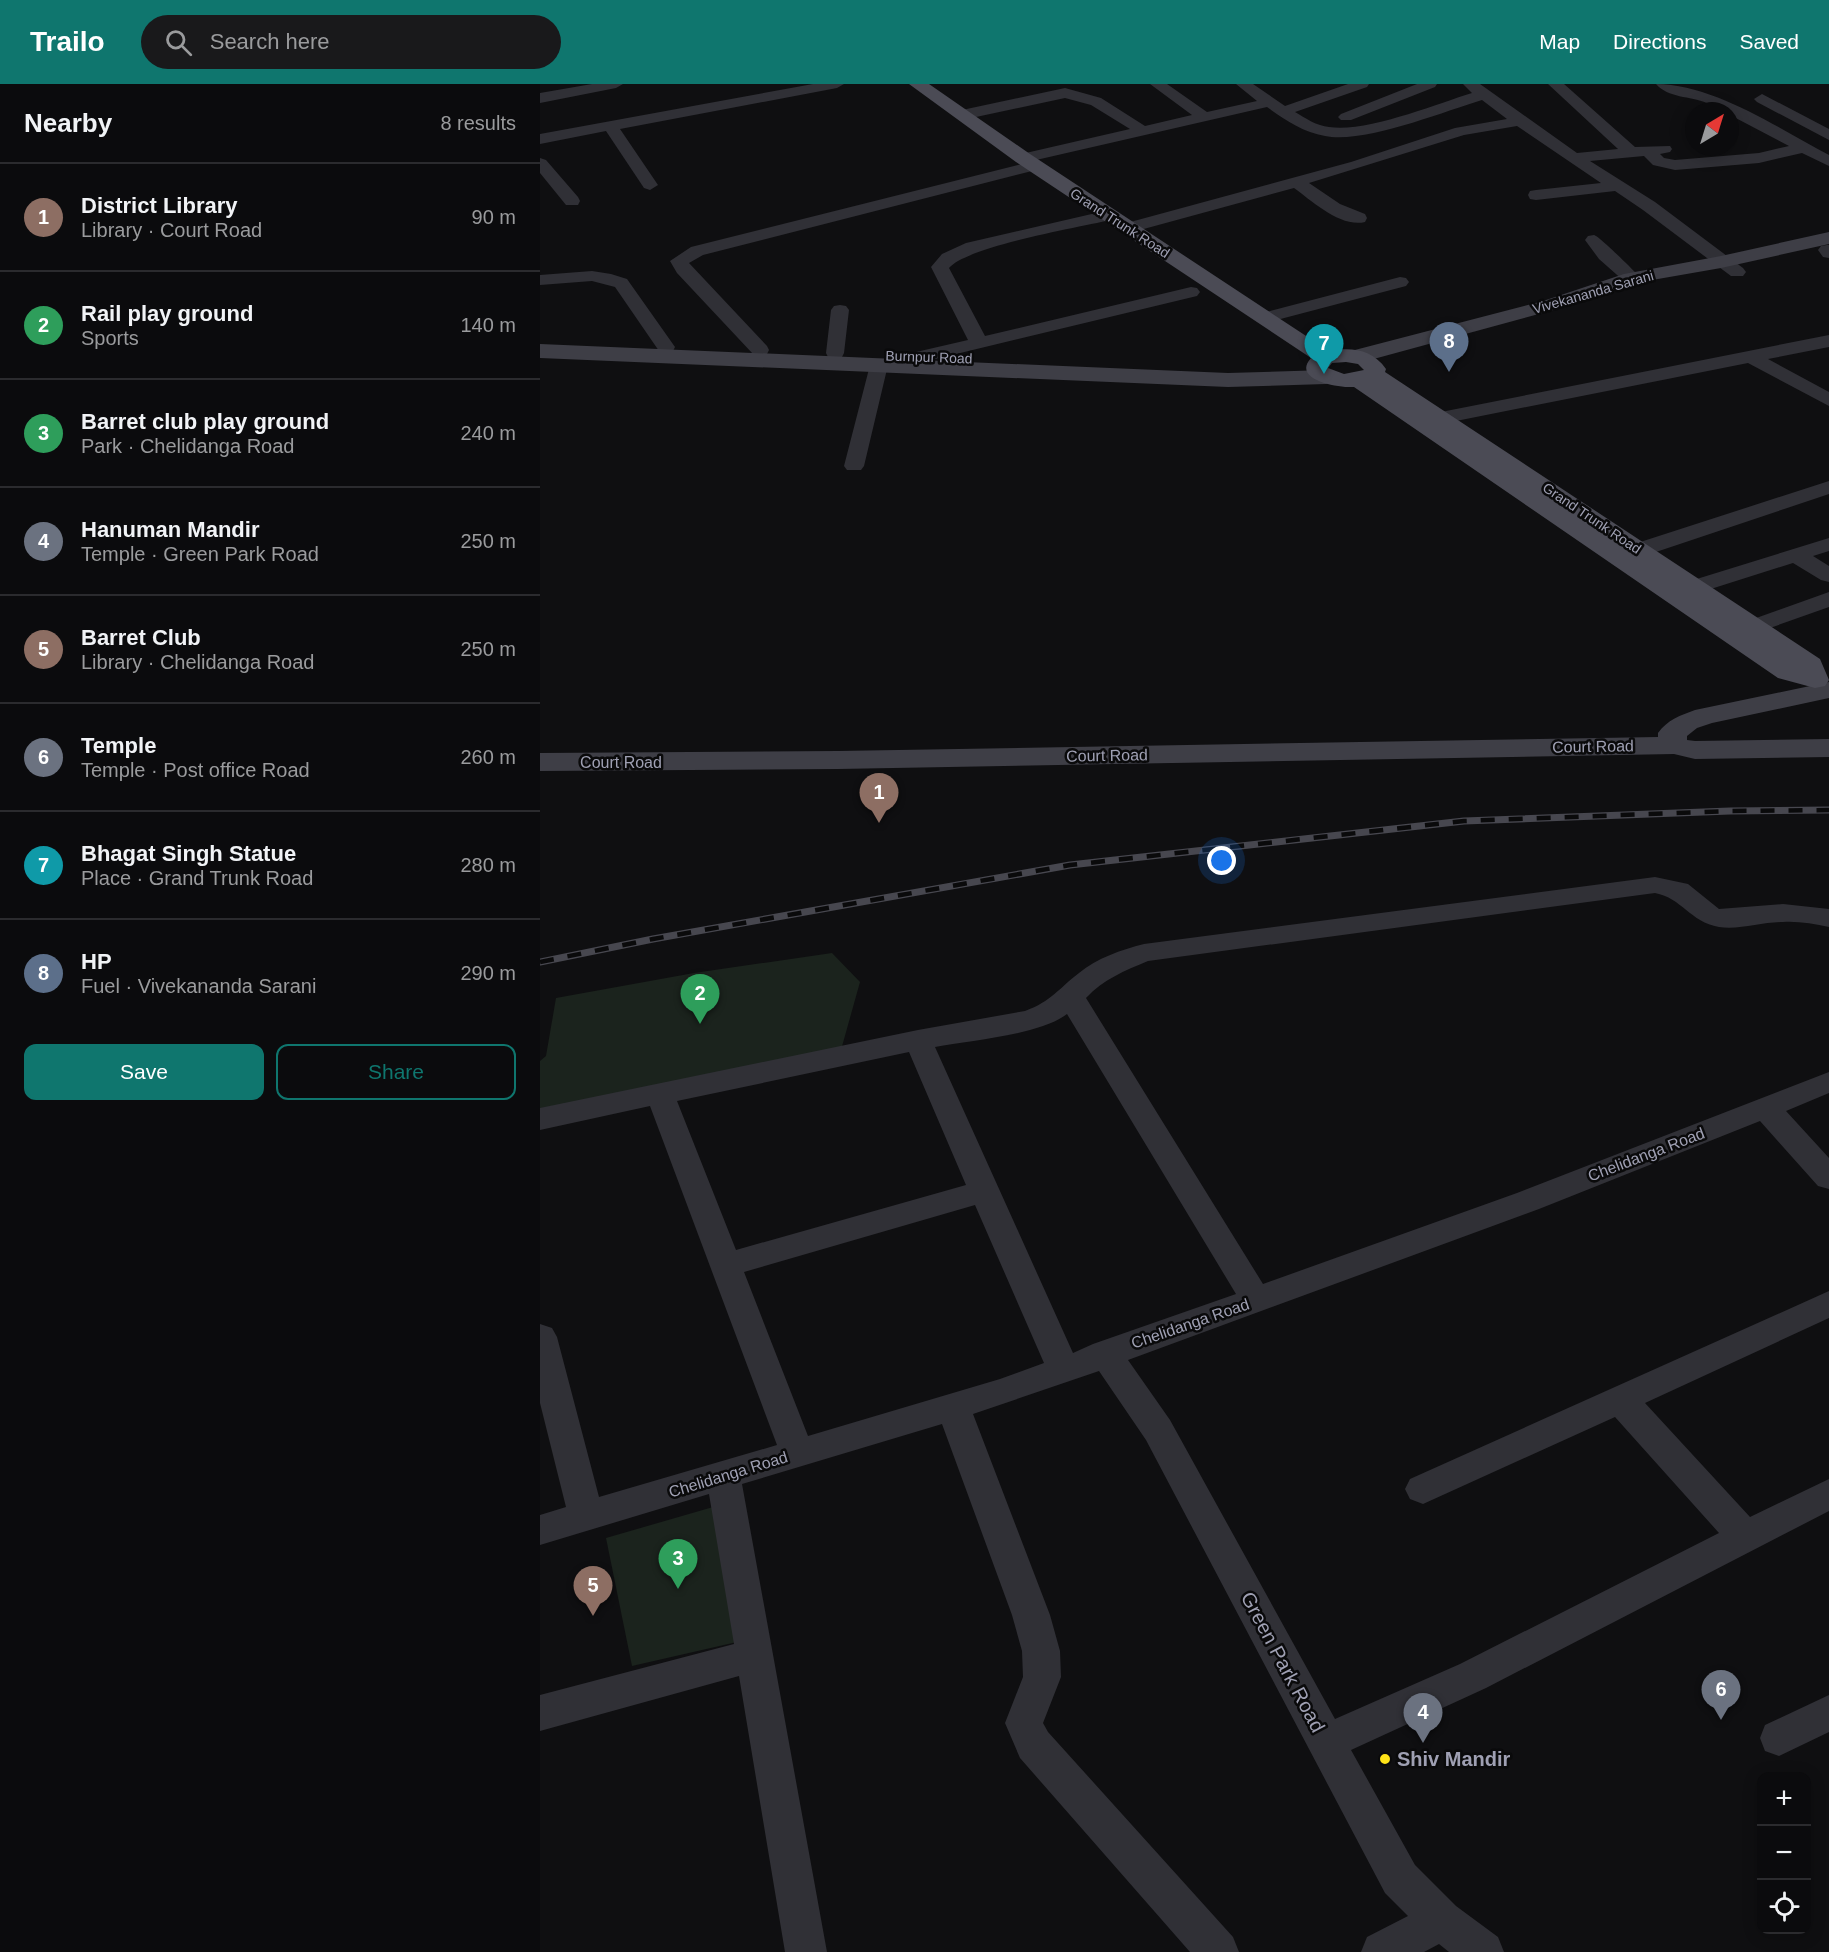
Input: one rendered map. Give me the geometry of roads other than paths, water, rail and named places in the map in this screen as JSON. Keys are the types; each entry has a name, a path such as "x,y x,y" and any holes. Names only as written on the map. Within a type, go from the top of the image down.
{"main road":[{"name":"Grand Trunk Road","path":"918,84 1028,162 1265,318 1323,366"},
{"path":"1323,366 1342,355 1366,370"},
{"name":"Grand Trunk Road","path":"1366,370 1753,627 1816,681"},
{"name":"Grand Trunk Road","path":"1366,370 1614,551 1816,681"}],"street":[{"path":"540,123 546,138 837,84"},
{"path":"1157,84 1205,117"},
{"path":"1243,84 1316,129 1344,134 1485,94"},
{"path":"1284,111 1362,84"},
{"path":"1316,129 1430,84"},
{"path":"1470,84 1520,121 1674,224 1729,267"},
{"path":"1555,84 1638,150 1659,162 1667,164 1756,159 1802,148"},
{"path":"1663,84 1682,93 1711,99 1829,161"},
{"path":"540,98 606,85"},
{"path":"962,115 1055,95 1077,93 1143,131"},
{"path":"1762,99 1829,135"},
{"path":"760,350 683,269 679,261 685,256 705,249 1143,131 1271,102"},
{"path":"1129,228 1297,182 1461,131 1520,121"},
{"path":"610,126 650,185"},
{"path":"1759,139 1778,135"},
{"path":"1574,158 1638,150 1685,148"},
{"path":"1756,159 1770,173"},
{"path":"540,163 572,201"},
{"path":"1693,179 1714,178"},
{"path":"1297,182 1331,208 1359,219"},
{"path":"1536,195 1617,186"},
{"path":"979,343 940,267 948,258 972,247 1109,215"},
{"path":"1594,240 1634,292"},
{"name":"Vivekananda Sarani","path":"1366,370 1634,292 1729,267 1829,247"},
{"path":"540,280 600,276 613,278 621,283 666,347"},
{"path":"1265,318 1400,282"},
{"path":"923,356 1191,292"},
{"path":"835,353 840,310"},
{"path":"1441,418 1829,341"},
{"name":"Burnpur Road","path":"540,342 923,356 1229,371 1323,366"},
{"path":"540,351 1228,380 1323,366"},
{"path":"1751,357 1829,400"},
{"path":"854,466 879,365"},
{"path":"1639,550 1829,486"},
{"path":"1695,587 1829,544"},
{"path":"1796,555 1829,575"},
{"path":"1753,627 1829,599"},
{"path":"1674,745 1672,733 1687,722 1816,681"},
{"name":"Court Road","path":"540,762 861,759 1674,745 1695,750 1829,748"},
{"path":"540,1119 918,1040 1030,1020 1051,1012 1071,997 1087,980 1106,967 1144,953 1655,885 1672,887 1685,894 1701,911 1718,918 1783,913 1829,918"},
{"path":"1071,997 1256,1300"},
{"path":"918,1040 1063,1369"},
{"name":"Chelidanga Road","path":"540,1530 1006,1390 1105,1353 1194,1324 1528,1201 1829,1082"},
{"path":"660,1094 797,1453"},
{"path":"1766,1108 1829,1178"},
{"path":"726,1265 985,1191"},
{"path":"1423,1489 1829,1304"},
{"path":"540,1337 586,1516"},
{"name":"Green Park Road","path":"1105,1353 1158,1430 1400,1879 1441,1920 1483,1952"},
{"path":"1620,1399 1745,1536"},
{"path":"953,1406 1031,1615 1041,1651 1042,1677 1024,1723 1034,1745 1218,1952"},
{"path":"723,1475 806,1952"},
{"path":"1326,1742 1473,1676 1829,1494"},
{"path":"540,1713 754,1655"},
{"path":"1779,1738 1829,1712"},
{"path":"1382,1952 1441,1920"}],"railway":[{"path":"540,962 653,939 1070,865 1464,821 1730,811 1829,810"}],"place":[{"name":"HP","path":"1449,372"},
{"name":"Bhagat Singh Statue","path":"1324,374"},
{"name":"District Library","path":"879,823"},
{"name":"Rail play ground","path":"700,1024"},
{"name":"Barret club play ground","path":"678,1589"},
{"name":"Barret Club","path":"593,1616"},
{"name":"Temple","path":"1721,1720"},
{"name":"Hanuman Mandir","path":"1423,1743"},
{"name":"Shiv Mandir","path":"1385,1759"}]}
